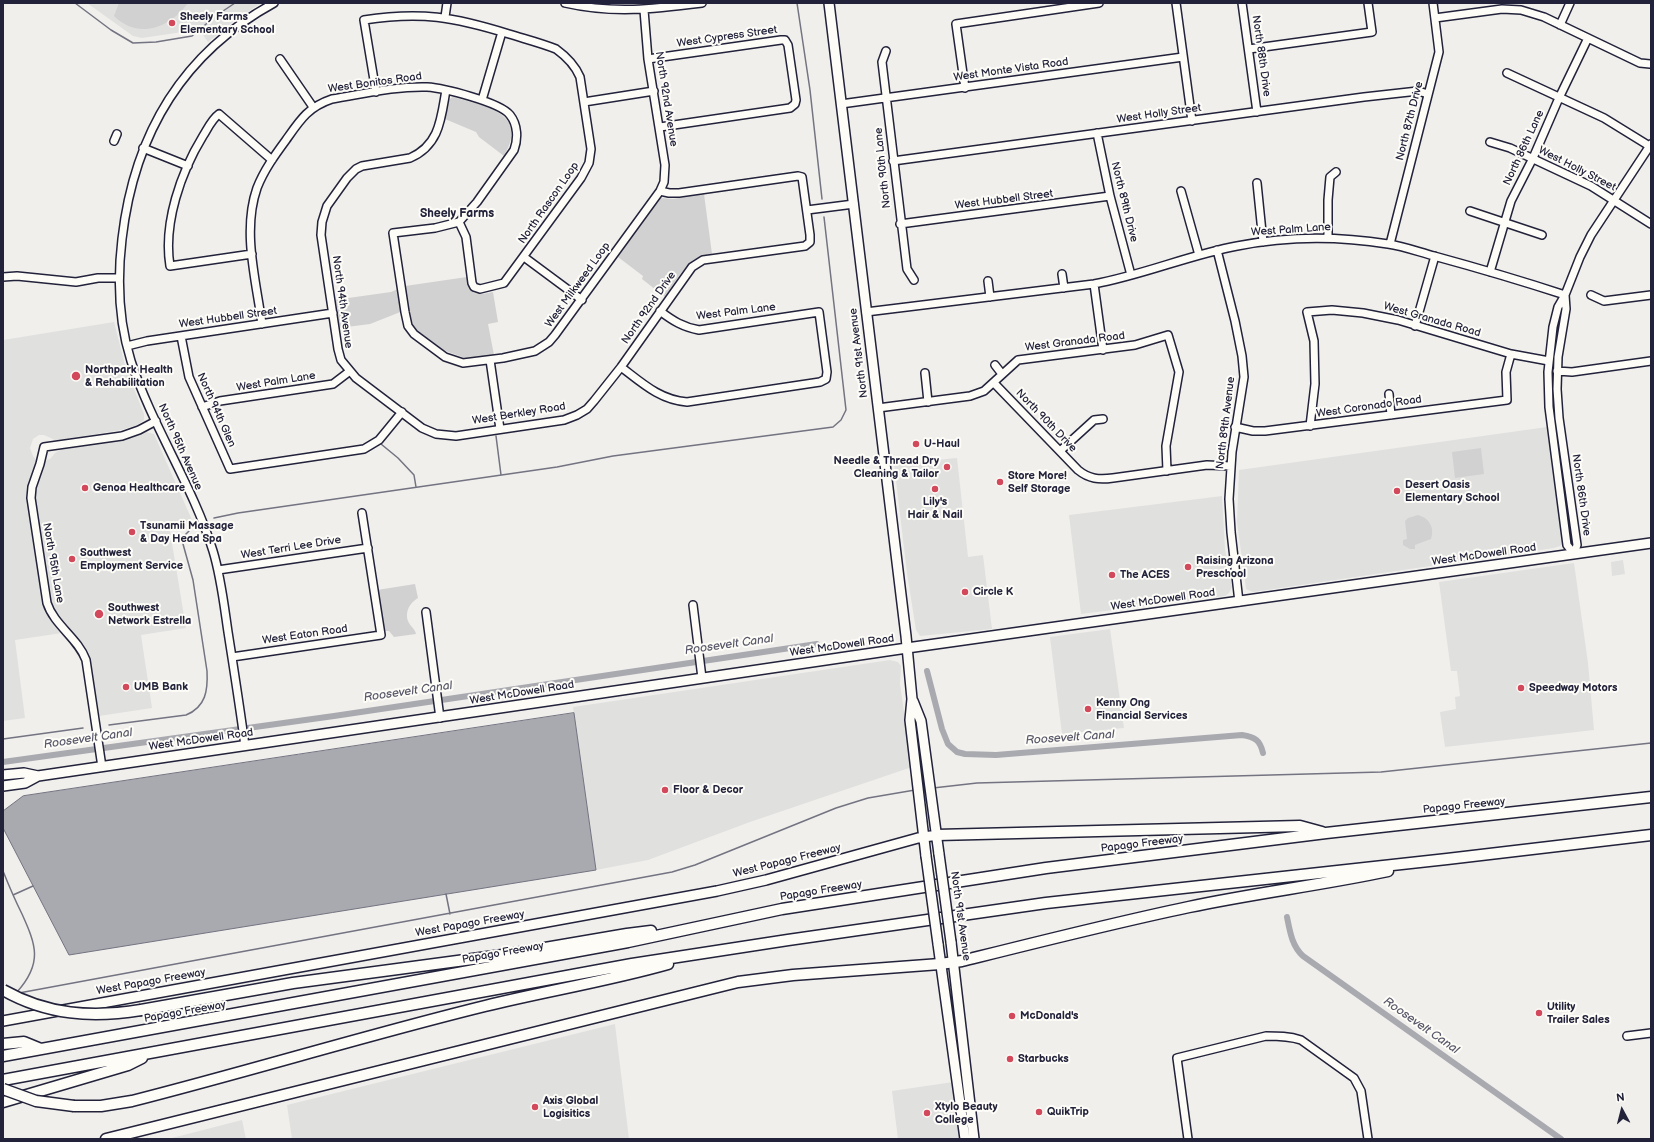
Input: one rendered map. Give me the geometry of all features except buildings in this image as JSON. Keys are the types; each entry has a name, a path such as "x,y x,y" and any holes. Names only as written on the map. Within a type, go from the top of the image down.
{"highway":[{"name":"Papago Freeway","path":"3,1056 628,942 782,909 1046,868 1326,833 1651,797"},
{"path":"937,835 1300,826 1326,833"},
{"path":"3,1080 632,964 788,940 1046,902 1447,859 1651,834"},
{"path":"106,1139 738,982 815,973 954,962 1188,907 1298,886 1344,880 1447,859"},
{"path":"3,990 32,1003 63,1012 101,1015 141,1010 315,980 510,954 627,934 699,926"},
{"path":"3,1089 36,1100 74,1106 101,1106 132,1101 484,1006 553,990 634,974 703,954"},
{"path":"3,1044 24,1042 42,1049"},
{"path":"3,1102 128,1065 152,1053"}],"main road":[{"name":"North 91st Avenue","path":"829,3 907,648 912,699 910,720 923,836 965,1139"},
{"name":"West McDowell Road","path":"3,775 24,773 38,776 102,767 907,648 1651,543"},
{"name":"North 91st Avenue","path":"912,699 921,721 929,775 954,962 974,1139"},
{"name":"West McDowell Road","path":"3,786 25,783 38,776"},
{"name":"West Papago Freeway","path":"3,1021 717,891 774,878 923,836 937,835"}],"street":[{"name":"North 95th Avenue","path":"245,746 218,570 210,542 197,510 135,372 121,321 118,278 127,206 134,174 153,126 172,94 200,59 223,38 252,16 274,3"},
{"path":"445,17 447,3"},
{"path":"565,3 602,9 644,10 702,3"},
{"path":"965,88 956,24 1099,3"},
{"path":"1176,3 1192,120"},
{"name":"North 88th Drive","path":"1242,3 1258,112"},
{"path":"1249,49 1372,32 1368,3"},
{"name":"North 87th Drive","path":"1390,244 1438,52 1433,3"},
{"path":"1560,25 1570,3"},
{"path":"1435,18 1502,9 1521,10 1544,17 1640,63 1650,64"},
{"name":"North 92nd Avenue","path":"644,10 648,59 666,172 660,191"},
{"path":"356,27 364,23 410,15 445,17 471,22 502,32 482,100"},
{"path":"364,23 376,92"},
{"name":"North Rascon Loop","path":"459,222 466,237 472,283 474,287 480,289 504,282 582,178 590,163 591,149 580,77 577,70 566,56 548,46 502,32"},
{"name":"North 86th Lane","path":"1490,272 1511,201 1533,158 1559,98 1588,38"},
{"name":"West Cypress Street","path":"648,59 780,40 786,40 788,45 796,100 790,108 660,127"},
{"name":"North 90th Lane","path":"886,51 882,62 900,224 906,270 914,280"},
{"name":"West Monte Vista Road","path":"841,104 1183,57"},
{"path":"280,59 313,107"},
{"path":"1507,73 1604,118 1651,146"},
{"name":"West Bonitos Road","path":"262,324 252,254 250,219 253,202 265,170 299,121 313,107 332,99 415,87 428,87 446,90 482,100 503,109 510,114 516,127 517,141 509,159 477,202 459,222"},
{"name":"North 94th Avenue","path":"402,412 356,378 339,355 321,235 324,215 328,206 347,178 356,169 362,166 410,158 424,150 436,134 440,124 446,90"},
{"path":"584,102 654,91"},
{"name":"West Holly Street","path":"893,161 1418,91 1428,94"},
{"path":"252,254 170,266 168,250 170,228 180,185 188,166 208,128 214,118 219,114 272,160"},
{"name":"North 89th Drive","path":"1097,134 1110,196 1131,275"},
{"name":"West Holly Street","path":"1490,142 1510,148 1533,158 1591,186 1651,224"},
{"name":"North 86th Drive","path":"1574,554 1567,545 1548,398 1553,327 1558,307 1565,295 1590,235 1651,146"},
{"path":"144,148 188,166"},
{"path":"1328,238 1328,200 1330,177 1336,172"},
{"path":"660,191 679,193 798,176 802,177 807,210 854,204"},
{"path":"1258,183 1263,242"},
{"name":"West Milkweed Loop","path":"459,222 435,228 393,233 403,304 408,326 426,344 445,357 463,362 490,360 535,351 556,335 660,191"},
{"path":"1180,191 1199,255"},
{"name":"West Hubbell Street","path":"900,224 1110,196"},
{"name":"North 92nd Drive","path":"621,367 697,262 805,246 810,242 807,210"},
{"path":"1470,212 1542,235"},
{"name":"West Palm Lane","path":"866,312 1094,284 1238,245 1300,238 1328,238 1390,244 1565,295"},
{"name":"North 89th Avenue","path":"1217,250 1235,321 1242,356 1243,385 1235,427 1231,466 1230,499 1231,532 1239,602"},
{"path":"1415,326 1435,256"},
{"path":"524,257 582,300"},
{"path":"1062,274 1064,288"},
{"path":"3,277 17,276 76,282 98,278 118,278"},
{"path":"988,281 990,297"},
{"path":"1094,284 1103,350"},
{"name":"North 86th Drive","path":"1565,295 1566,309 1560,339 1557,371 1557,397 1577,545 1574,554"},
{"path":"1591,295 1604,301 1651,295"},
{"name":"West Granada Road","path":"1310,426 1315,384 1314,341 1307,312 1332,310 1363,313 1398,320 1511,354 1550,361"},
{"name":"West Palm Lane","path":"621,367 658,394 676,401 687,402 820,382 826,379 828,372 819,312 699,330 678,324 660,312"},
{"name":"West Hubbell Street","path":"127,346 181,336 333,313"},
{"name":"West Granada Road","path":"878,408 970,396 984,391 1018,360 1136,345 1168,335 1179,372 1166,446 1167,471"},
{"name":"North 94th Glen","path":"181,336 188,377 230,469 364,449 379,440 402,412"},
{"name":"West Coronado Road","path":"1235,427 1259,431 1310,426 1507,400 1506,372 1511,354"},
{"path":"490,360 500,429"},
{"path":"1557,371 1572,372 1651,361"},
{"path":"995,365 1002,374"},
{"name":"West Berkley Road","path":"402,412 429,431 445,436 456,436 564,420 577,416 590,405 621,367"},
{"name":"West Palm Lane","path":"202,407 225,401 333,384 350,371"},
{"path":"925,373 928,402"},
{"name":"North 90th Drive","path":"994,383 1083,474 1091,478 1102,480 1167,471"},
{"path":"1389,394 1391,415"},
{"path":"1548,398 1557,397"},
{"path":"1060,451 1094,420 1103,419"},
{"name":"North 95th Lane","path":"102,767 88,666 84,655 51,612 47,603 32,509 31,490 44,448 122,436 139,430 156,421"},
{"path":"1167,471 1207,465 1231,466"},
{"path":"362,513 368,548"},
{"name":"West Terri Lee Drive","path":"218,570 368,548"},
{"name":"West Eaton Road","path":"232,657 381,635 368,548"},
{"path":"692,605 702,678"},
{"path":"426,612 440,718"},
{"path":"1627,1036 1651,1033"},
{"path":"1188,1139 1177,1058 1266,1036 1291,1037 1301,1040 1354,1078 1361,1091 1368,1139"}],"shaded area":[{"name":"Sheely Farms Elementary School","path":"87,3 261,3 234,21 208,42 196,25 188,30 176,33 142,38 133,36"},
{"path":"119,3 188,3 181,12 172,19 153,28 143,29 133,28 114,16"},
{"path":"453,97 490,108 500,113 507,120 511,129 511,141 504,156 479,137 476,132 445,119 448,100"},
{"path":"704,194 712,254 696,259 684,269 665,297 642,279 643,276 618,257 619,252 661,198 673,199"},
{"path":"467,277 469,287 474,293 483,294 493,292 498,322 488,324 494,355 465,358 443,350 418,331 411,322 408,309 370,324 339,328 334,300 391,292 405,286"},
{"path":"114,322 126,369 144,414 144,420 137,425 121,430 60,440 55,440 44,435 39,435 33,439 30,448 37,461 28,484 27,500 42,601 50,619 62,633 15,640 25,718 3,721 3,340"},
{"name":"Desert Oasis Elementary School","path":"1547,427 1563,538 1560,546 1253,592 1246,589 1237,522 1239,470"},
{"path":"146,432 154,434 192,520 170,531 186,628 141,635 152,708 99,716 91,662 88,654 82,644 55,613 51,605 34,503 34,492 44,461 50,459 60,450 126,439"},
{"path":"1481,448 1484,474 1455,478 1452,452"},
{"path":"957,458 968,557 983,555 992,629 920,636 916,630 907,573 894,464"},
{"path":"1222,496 1225,549 1232,587 1229,593 1225,596 1081,614 1069,515"},
{"path":"1418,515 1422,516 1428,521 1432,527 1432,535 1431,539 1415,545 1415,549 1410,549 1403,545 1403,540 1407,539 1405,521 1408,518"},
{"path":"1623,560 1625,574 1612,576 1611,562"},
{"path":"1574,563 1588,663 1594,730 1445,747 1440,712 1456,709 1455,697 1460,696 1457,671 1451,671 1439,582"},
{"path":"415,584 418,598 408,609 407,616 409,623 416,634 394,637 389,631 384,631 377,590"},
{"path":"1110,629 1124,728 1062,734 1050,637"},
{"path":"890,660 898,662 901,666 900,684 912,767 750,822 648,860 596,870 573,707"},
{"path":"574,713 596,870 69,955 3,828 3,811 23,796"},
{"path":"615,1024 629,1139 292,1139 287,1105"},
{"path":"953,1082 962,1139 898,1139 892,1091"},
{"path":"242,1120 246,1139 168,1139"}],"waterway":[{"path":"75,3 111,30 133,43 156,42 192,36 212,19"},
{"path":"223,11 235,3"},
{"path":"797,3 810,90 822,199"},
{"path":"214,518 238,513 557,467 613,456 833,427 841,420 846,410 824,217"},
{"path":"496,436 501,475"},
{"path":"381,444 398,458 414,475 416,487"},
{"path":"109,725 186,715 193,712 202,703 207,685 207,671 193,580 183,544 184,536 189,531"},
{"name":"Roosevelt Canal","path":"3,762 334,716 817,644"},
{"name":"Roosevelt Canal","path":"927,671 942,729 948,744 957,752 965,754 996,755 1242,735 1254,738 1260,745 1263,753"},
{"path":"3,739 83,728"},
{"path":"933,788 977,783 1381,772 1651,743"},
{"path":"19,993 672,872 695,865 836,808 868,798 915,790"},
{"path":"3,871 27,925 33,945 34,963 31,972 17,992"},
{"path":"13,895 33,886"},
{"path":"446,894 450,914"},
{"name":"Roosevelt Canal","path":"1287,917 1290,933 1296,948 1303,956 1561,1139"}],"place":[{"name":"Sheely Farms Elementary School","path":"172,23"},
{"name":"Northpark Health & Rehabilitation","path":"76,376"},
{"name":"U-Haul","path":"916,444"},
{"name":"Needle & Thread Dry Cleaning & Tailor","path":"947,467"},
{"name":"Store More! Self Storage","path":"1000,482"},
{"name":"Genoa Healthcare","path":"85,488"},
{"name":"Lily's Hair & Nail","path":"935,489"},
{"name":"Desert Oasis Elementary School","path":"1397,491"},
{"name":"Tsunamii Massage & Day Head Spa","path":"132,532"},
{"name":"Southwest Employment Service","path":"72,559"},
{"name":"Raising Arizona Preschool","path":"1188,567"},
{"name":"The ACES","path":"1112,575"},
{"name":"Circle K","path":"965,592"},
{"name":"Southwest Network Estrella","path":"99,614"},
{"name":"UMB Bank","path":"126,687"},
{"name":"Speedway Motors","path":"1521,688"},
{"name":"Kenny Ong Financial Services","path":"1088,709"},
{"name":"Floor & Decor","path":"665,790"},
{"name":"Utility Trailer Sales","path":"1539,1013"},
{"name":"McDonald's","path":"1012,1016"},
{"name":"Starbucks","path":"1010,1059"},
{"name":"Axis Global Logisitics","path":"535,1107"},
{"name":"QuikTrip","path":"1039,1112"},
{"name":"Xtylo Beauty College","path":"927,1113"}],"district":[{"name":"Sheely Farms","path":"457,214"}]}
